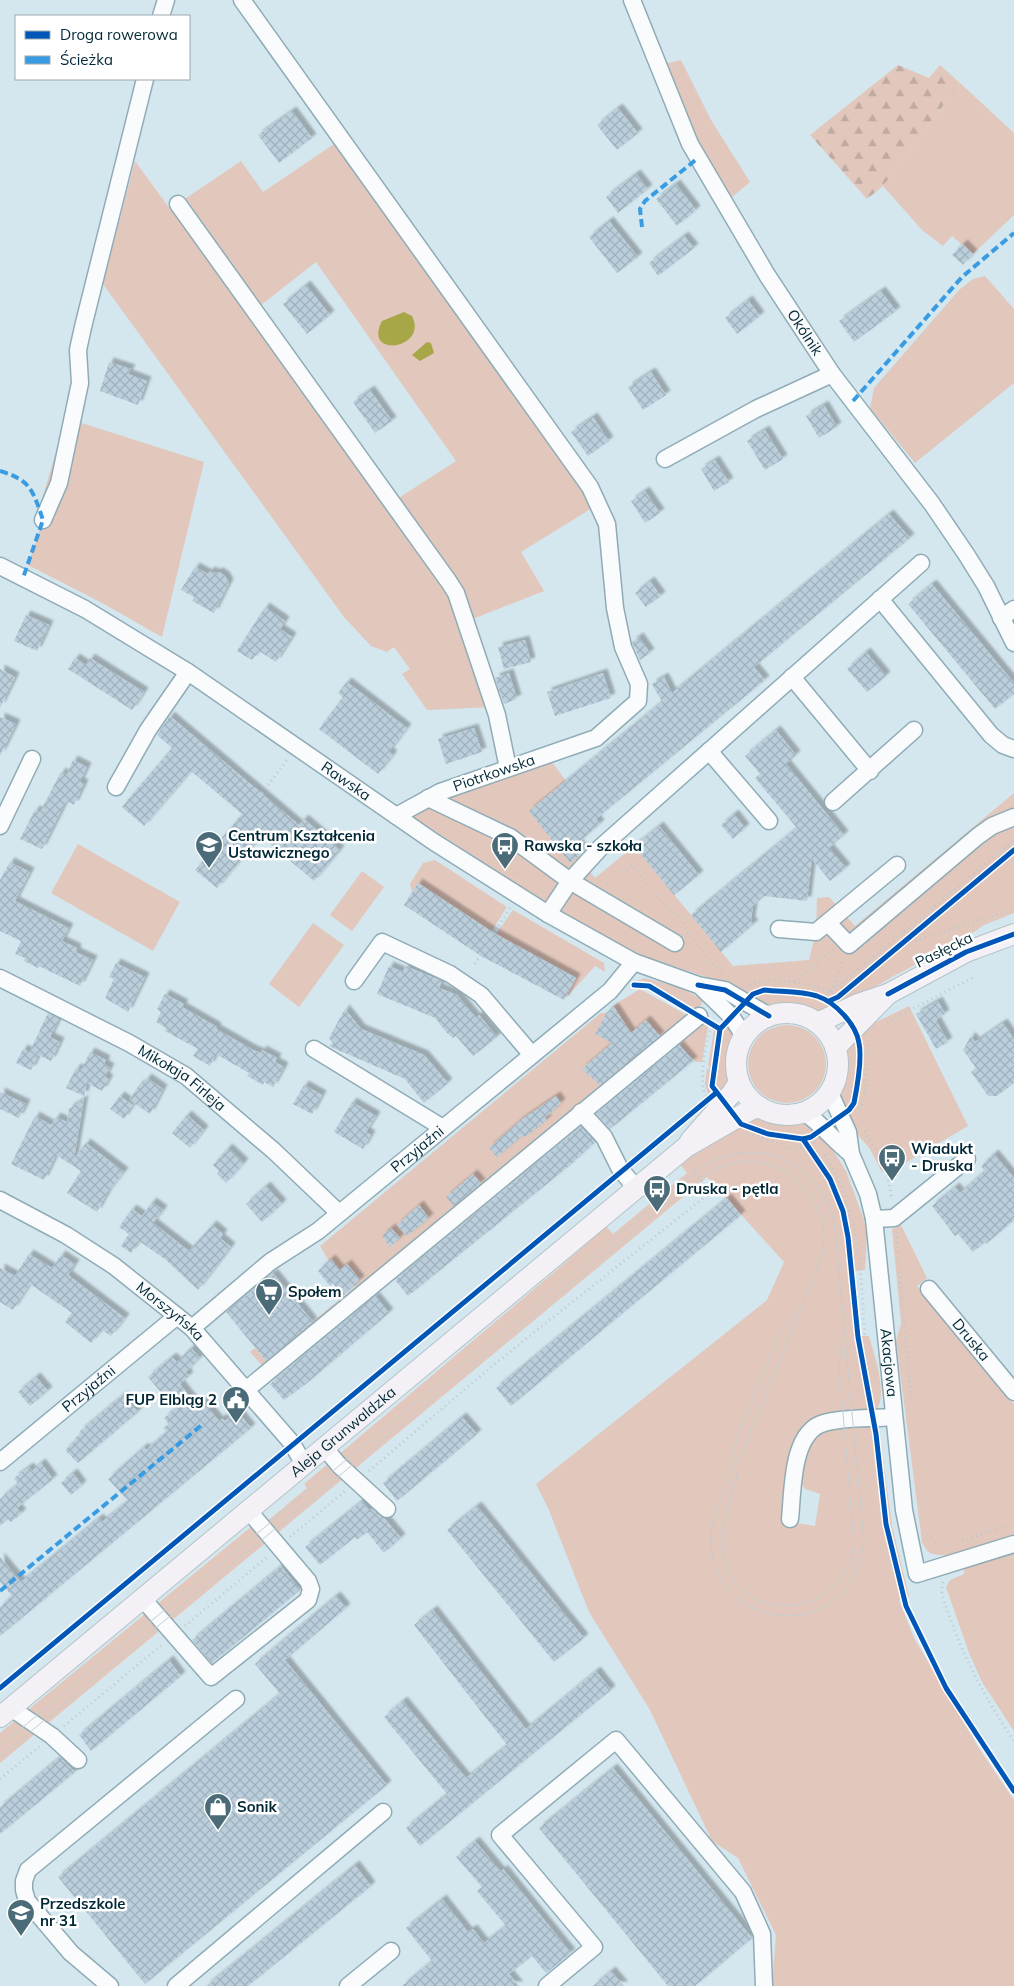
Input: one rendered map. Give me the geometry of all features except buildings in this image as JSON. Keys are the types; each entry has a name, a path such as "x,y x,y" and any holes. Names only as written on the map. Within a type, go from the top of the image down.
{"main road":[{"name":"Pasłęcka","path":"817,1023 858,1004 888,994 966,952 1014,934"},
{"name":"Pasłęcka","path":"835,1048 888,994"},
{"path":"789,1013 809,1018 817,1023 828,1034 835,1048 836,1075 829,1091 814,1107 804,1112 786,1115 760,1107 751,1100 739,1082 736,1063 744,1036 751,1027 769,1016 789,1013"},
{"name":"Aleja Grunwaldzka","path":"6,1712 636,1188 686,1156 724,1110 739,1082"},
{"name":"Aleja Grunwaldzka","path":"724,1110 760,1107"}],"street":[{"path":"161,15 166,0"},
{"name":"Piotrkowska","path":"242,0 590,487 607,524 615,608 623,647 637,678 640,690 635,704 596,738 440,792 396,816"},
{"name":"Okólnik","path":"632,0 690,144 767,275 832,374 942,518 986,586 1008,614 1014,643"},
{"path":"43,520 59,483 80,383 78,350 82,327 145,80"},
{"path":"178,204 456,593 496,715 508,768"},
{"path":"665,459 756,409 832,374"},
{"path":"548,914 570,881 601,847 921,563"},
{"name":"Rawska","path":"0,566 85,610 188,672 396,816 548,914 634,962 698,985 725,990 769,1016"},
{"path":"880,599 991,735 1003,745 1014,749"},
{"path":"116,787 148,730 188,672"},
{"path":"792,677 870,771"},
{"path":"833,802 914,730"},
{"path":"709,751 769,821"},
{"path":"0,826 32,759"},
{"path":"428,798 510,837 570,881 675,943"},
{"path":"828,923 846,942 978,836 992,826 1014,817"},
{"path":"779,929 816,932 897,864"},
{"path":"354,981 382,942 450,974 481,994 532,1055"},
{"name":"Przyjaźni","path":"192,1328 270,1262 318,1232 610,991 634,962"},
{"name":"Mikołaja Firleja","path":"0,978 129,1043 186,1076 274,1151 339,1213"},
{"name":"Rawska","path":"698,985 731,1016 744,1036"},
{"path":"246,1390 581,1112 706,1020"},
{"path":"314,1050 443,1128"},
{"name":"Akacjowa","path":"829,1091 851,1120 848,1132 851,1154 865,1186 874,1219 904,1510 917,1574 954,1563"},
{"path":"581,1112 604,1137 620,1169 636,1188"},
{"name":"Akacjowa","path":"804,1112 823,1135 851,1154"},
{"path":"874,1219 894,1218 968,1159"},
{"name":"Morszyńska","path":"0,1200 74,1240 142,1286 192,1328 291,1442 304,1464"},
{"name":"Druska","path":"929,1289 1014,1392"},
{"name":"Przyjaźni","path":"0,1462 177,1316"},
{"path":"790,1519 799,1448 809,1432 826,1423 893,1417"},
{"path":"324,1447 339,1465 387,1508"},
{"path":"142,1598 211,1677 308,1600 311,1589 308,1581 248,1510"},
{"path":"954,1563 1014,1544"},
{"path":"110,1986 71,1953 27,1901 24,1881 28,1870 236,1699"},
{"path":"6,1712 52,1736 78,1760"},
{"path":"547,1986 594,1947 500,1835 616,1740 742,1892 762,1934 764,1986"},
{"path":"176,1986 383,1812"},
{"path":"348,1986 391,1951"}],"path":[{"path":"262,793 290,756"},
{"path":"831,992 1014,840"},
{"path":"1008,846 1012,852 1014,864"},
{"path":"1003,859 1012,852"},
{"path":"508,876 527,868"},
{"path":"475,964 512,905"},
{"path":"904,932 914,941 1014,909"},
{"path":"902,944 917,932"},
{"path":"793,982 846,942"},
{"path":"831,992 846,942"},
{"path":"882,1025 976,976"},
{"path":"751,985 760,981 793,982 831,992"},
{"path":"842,1012 829,1001 845,991"},
{"path":"706,1020 720,1029 731,1016"},
{"path":"706,1020 703,1091 724,1110 748,1127 777,1135"},
{"path":"865,1034 870,1043 866,1097 851,1120 886,1168 894,1218 911,1407"},
{"path":"702,1105 724,1110 736,1130 752,1133 794,1149 808,1146 823,1135"},
{"path":"812,1151 803,1139 823,1135"},
{"path":"823,1135 834,1170 851,1211 856,1232 865,1336"},
{"path":"362,1476 497,1362 711,1192 686,1156"},
{"path":"832,1185 843,1211 848,1237"},
{"path":"857,1318 858,1337"},
{"path":"263,1469 270,1463"},
{"path":"924,1530 933,1541 949,1546 1014,1523"},
{"path":"949,1546 958,1574 946,1578 942,1584 942,1593 964,1655 980,1687 1014,1741"},
{"path":"242,1570 246,1574"}],"green space":[{"path":"681,60 711,120 750,182 725,203 658,66"},
{"path":"898,65 929,78 940,65 960,83 883,186 867,199 810,135"},
{"path":"960,83 1014,133 1014,215 973,254 952,236 943,246 922,230 883,186"},
{"path":"346,136 602,502 521,552 544,591 465,622 493,707 427,710 402,674 410,669 394,647 387,652 371,646 344,617 103,284 135,161 170,209 241,161 263,192","holes":["316,262 456,461 394,501 256,309"]},
{"path":"985,276 1014,309 1014,383 915,463 870,408 874,388 959,290 973,279"},
{"path":"66,418 204,462 162,637 104,604 28,565 43,520 39,509"},
{"path":"547,755 566,781 558,848 570,863 578,856 595,878 634,846 733,966 809,960 816,932 817,898 829,897 855,926 1014,793 1014,913 984,925 961,941 892,977 841,1007 820,1014 799,1007 772,1007 765,1005 719,981 648,958 627,948 537,898 404,811"},
{"path":"78,844 180,902 153,951 51,893"},
{"path":"435,860 507,907 486,940 486,928 418,883 412,892 410,884 423,863"},
{"path":"362,871 384,887 352,931 330,915"},
{"path":"513,910 604,963 605,972 595,966 564,1000 576,977 504,939 494,937"},
{"path":"313,923 344,945 299,1007 269,984"},
{"path":"645,978 678,987 704,1000 698,1010 649,982 636,981"},
{"path":"640,989 708,1027 702,1062 696,1062 673,1037 268,1372 250,1352 255,1348 265,1360 355,1287 352,1284 359,1278 347,1264 340,1270 331,1260 329,1261 320,1246 601,1013 606,1013 610,1018 614,1005"},
{"path":"909,1006 968,1126 893,1170 882,1172 870,1149 852,1128 838,1093 843,1077 846,1051 868,1026"},
{"path":"729,1023 733,1035 729,1055 729,1075 721,1096 717,1089 716,1081 717,1059 725,1029"},
{"path":"787,1025 802,1028 815,1036 823,1049 826,1064 823,1079 815,1092 802,1100 787,1103 772,1100 759,1092 751,1079 748,1064 751,1049 759,1036 772,1028"},
{"path":"714,1030 717,1031 711,1091 708,1094 705,1084 707,1069 710,1068 708,1065"},
{"path":"750,1117 805,1123 816,1129 828,1143 846,1171 864,1220 867,1236 865,1270 855,1271 861,1336 869,1336 881,1387 879,1406 874,1413 819,1419 808,1425 800,1436 790,1464 783,1521 815,1526 820,1494 805,1489 801,1476 804,1449 811,1437 824,1430 845,1425 866,1424 879,1428 892,1526 909,1596 899,1600 914,1638 980,1750 1014,1800 1014,1986 772,1986 776,1935 738,1858 712,1841 650,1710 589,1612 548,1508 536,1484 767,1300 784,1262 707,1177 0,1763 0,1733 257,1522 261,1519 265,1523 307,1488 304,1484 606,1226 613,1234 687,1173 680,1164 736,1123"},
{"path":"901,1225 927,1278 917,1286 1014,1404 1014,1535 948,1556 932,1554 927,1551 922,1542 896,1341 901,1323 892,1229"},
{"path":"1014,1550 1014,1731 982,1682 969,1653 946,1587 950,1580 964,1574 964,1566"}],"shaded area":[{"path":"404,312 412,316 415,327 412,336 405,342 387,345 381,341 378,333 382,321"},
{"path":"427,342 431,343 434,353 420,361 412,355"}],"tram line":[{"path":"0,1746 698,1169 720,1158 742,1153 764,1153 784,1159 802,1170 817,1186 829,1205 835,1229 864,1542 853,1577 834,1601 808,1613 781,1615 754,1608 731,1592 716,1569 711,1538 718,1504 743,1449 813,1280 824,1243 822,1220 816,1205 797,1180 784,1171 770,1165 754,1162 731,1163 707,1174 690,1185 0,1757"},
{"path":"729,1468 738,1435 780,1334 798,1306"},
{"path":"738,1470 724,1522 722,1543 723,1553 732,1578 748,1594 768,1604 790,1605 812,1600 832,1588 847,1569 854,1543 839,1366 842,1336"}],"marked path":[{"path":"642,227 640,209 645,201 698,158"},
{"path":"853,401 962,277 1014,233"},
{"path":"0,471 10,474 25,483 33,494 43,520 23,578"},
{"path":"0,1591 203,1424"}],"cycle path":[{"path":"829,1001 838,997 1014,850"},
{"path":"888,994 966,952 1014,934"},
{"path":"634,985 649,986 720,1029"},
{"path":"698,985 725,990 769,1016"},
{"path":"764,990 804,993 824,999 844,1015 854,1028 857,1036 860,1057 854,1103 849,1110 811,1137 803,1139 768,1134 741,1124 712,1086 720,1029 753,994 764,990"},
{"path":"0,1688 716,1093"},
{"path":"803,1139 830,1179 843,1211 848,1237 858,1337 876,1434 886,1524 906,1606 946,1688 1014,1791"}],"place":[{"name":"Centrum Kształcenia Ustawicznego","path":"209,869"},
{"name":"Rawska - szkoła","path":"505,870"},
{"name":"Wiadukt - Druska","path":"892,1182"},
{"name":"Druska - pętla","path":"657,1213"},
{"name":"Społem","path":"269,1316"},
{"name":"FUP Elbląg 2","path":"236,1424"},
{"name":"Sonik","path":"218,1831"},
{"name":"Przedszkole nr 31","path":"21,1937"}]}
